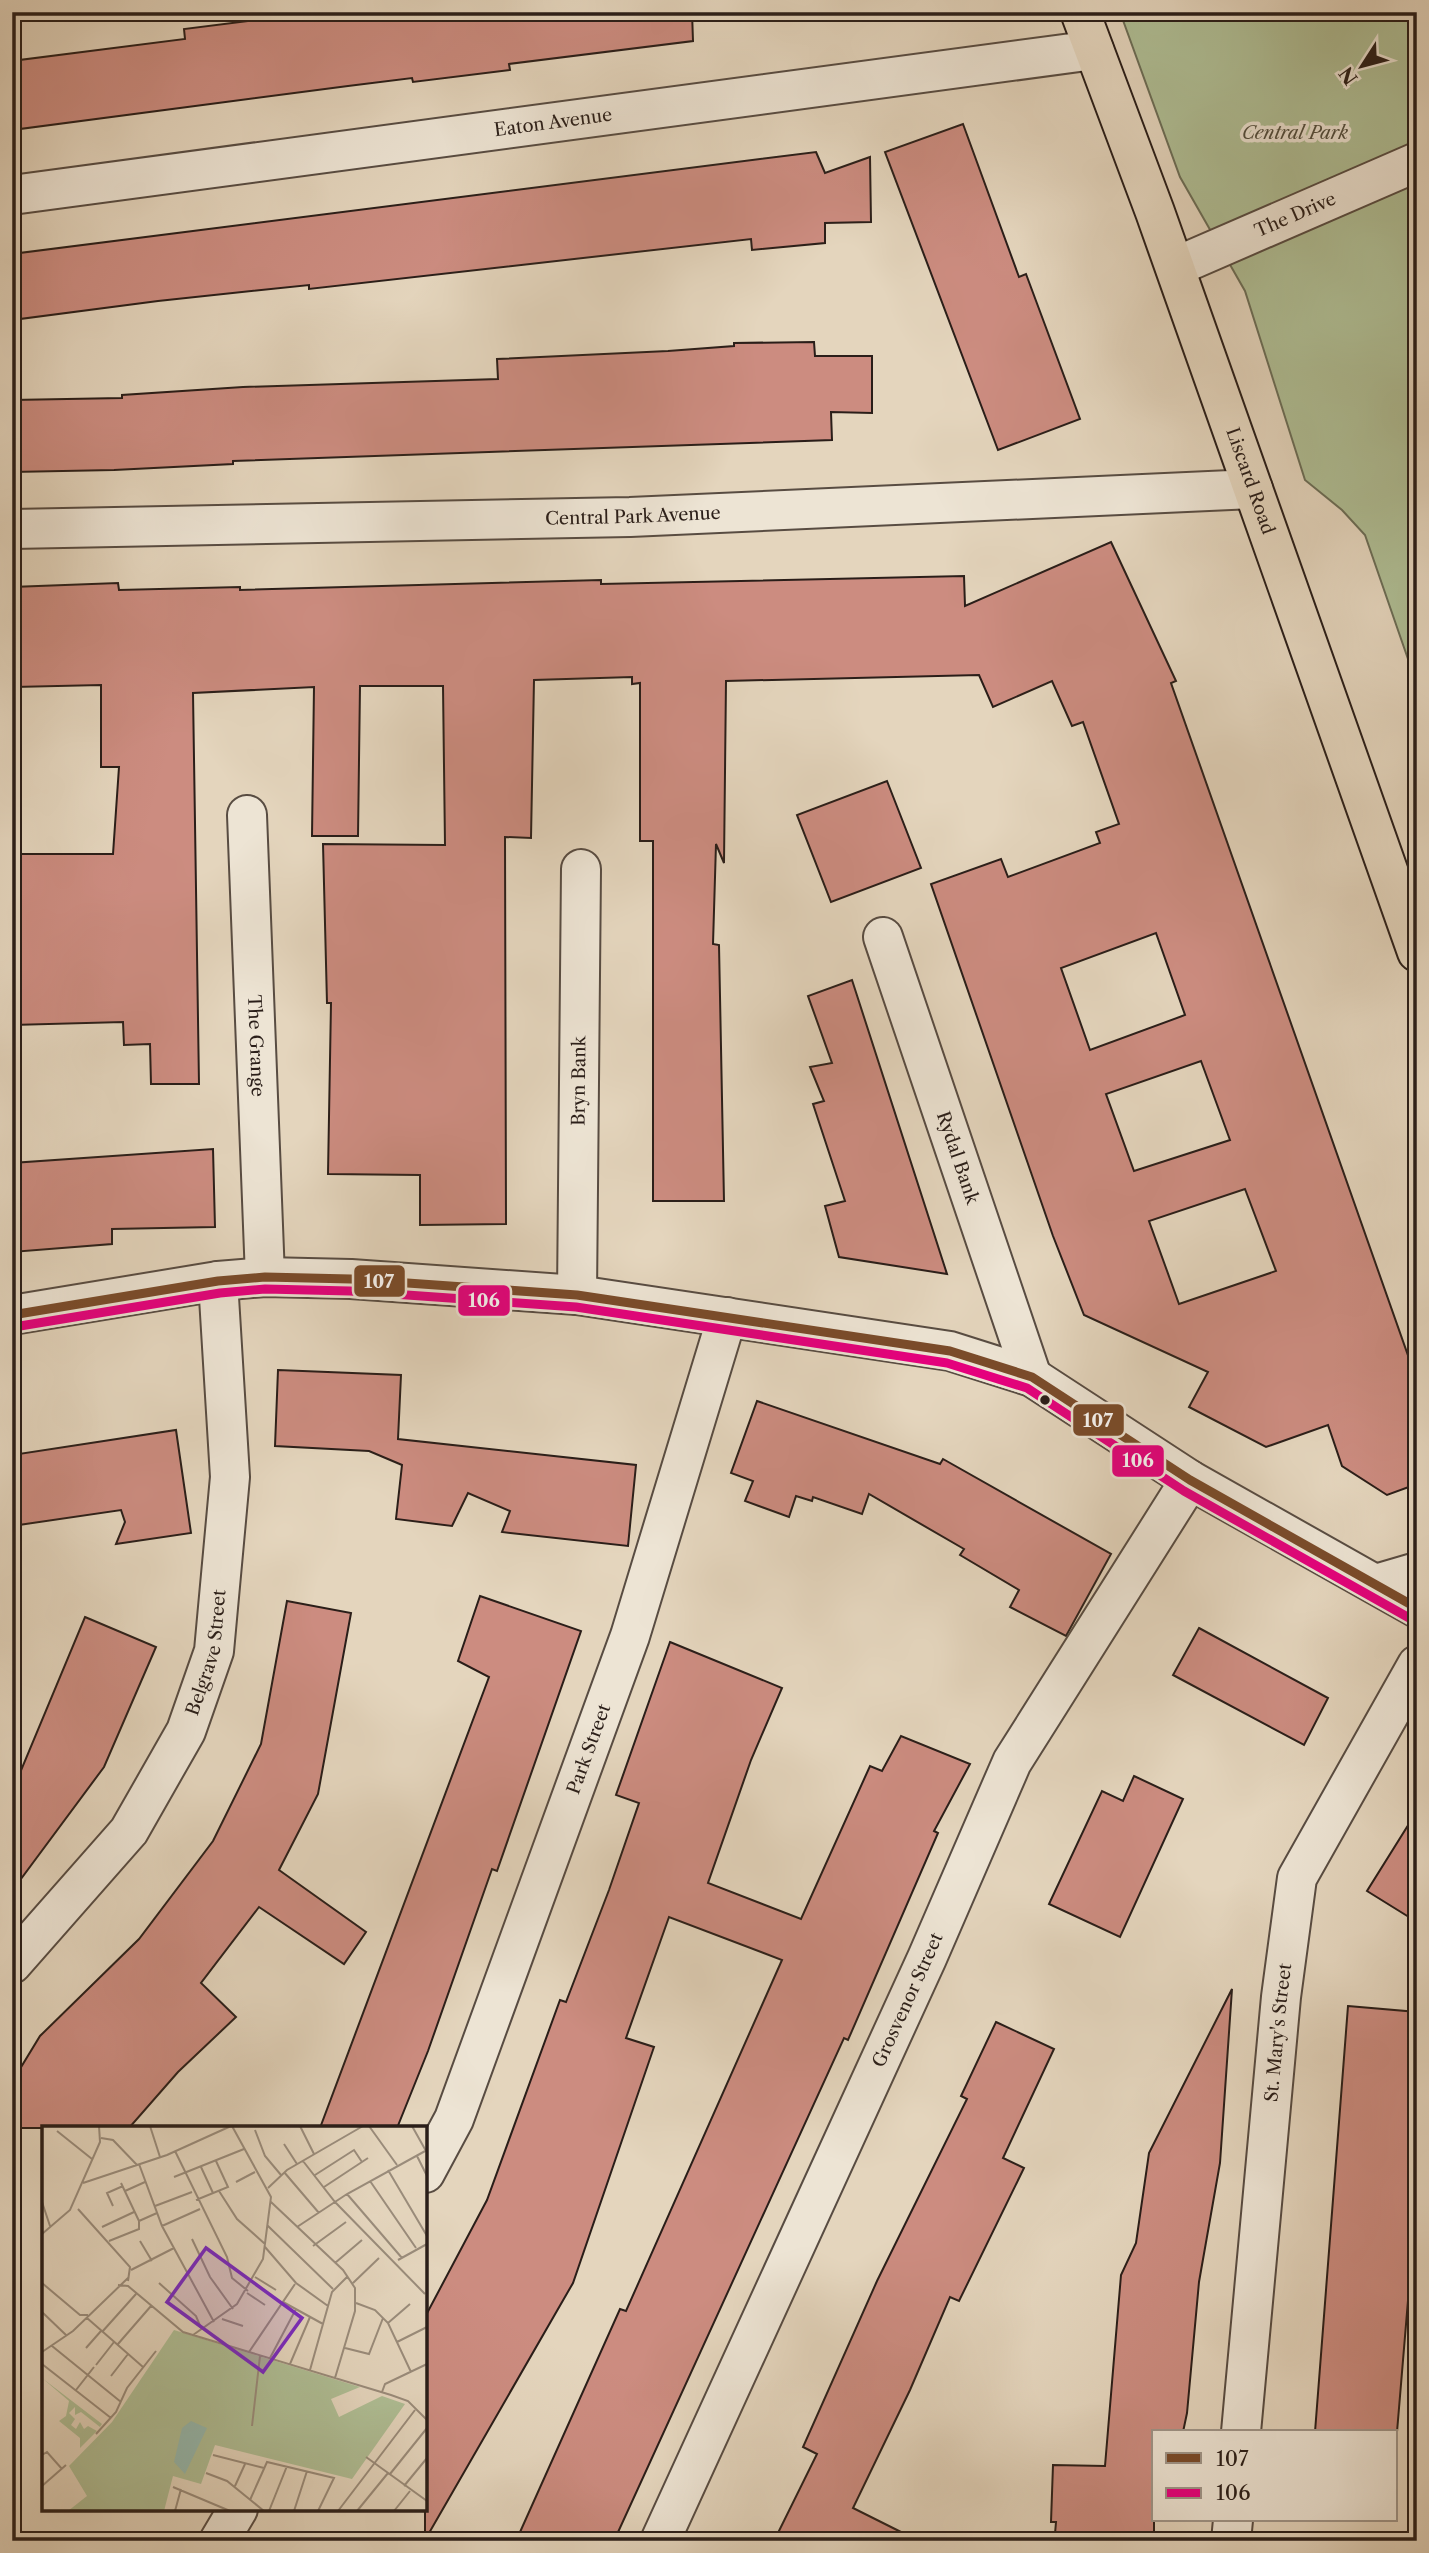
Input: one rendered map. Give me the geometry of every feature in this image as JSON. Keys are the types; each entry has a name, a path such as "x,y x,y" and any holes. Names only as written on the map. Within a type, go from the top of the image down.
{"main road":[{"name":"Liscard Road","path":"1080,12 1175,267 1417,952"}],"street":[{"name":"Eaton Avenue","path":"12,195 1094,50"},
{"name":"The Drive","path":"1175,267 1417,162"},
{"name":"Central Park Avenue","path":"12,529 629,517 1253,489"},
{"name":"The Grange","path":"247,815 265,1277"},
{"name":"Bryn Bank","path":"577,1295 581,869"},
{"name":"Rydal Bank","path":"883,937 1032,1377"},
{"path":"12,1315 218,1281 265,1277 351,1279 577,1295 950,1351 1032,1377 1190,1480 1417,1608"},
{"name":"Belgrave Street","path":"12,1964 129,1831 186,1731 214,1651 230,1477 218,1281"},
{"name":"Park Street","path":"427,2169 454,2119 625,1649 727,1317"},
{"name":"Grosvenor Street","path":"660,2541 927,1958 1012,1762 1190,1480"},
{"path":"1376,1584 1417,1572"},
{"name":"St. Mary's Street","path":"1241,2430 1281,1997 1297,1878 1417,1665"},
{"path":"219,2541 238,2511"},
{"path":"1231,2541 1233,2522"}],"green space":[{"name":"Central Park","path":"1120,12 1417,12 1417,685 1365,535 1342,510 1305,480 1245,291 1180,177"}],"building":[{"path":"289,12 692,12 693,41 509,64 510,70 413,82 412,78 12,130 12,61 185,39 184,29 289,16"},
{"path":"963,124 1019,277 1026,274 1080,419 998,450 885,152"},
{"path":"816,152 825,173 870,157 871,222 825,223 825,243 752,250 751,239 309,289 309,285 158,301 12,320 12,254"},
{"path":"814,342 815,356 872,356 872,413 831,412 832,440 233,461 233,464 114,470 12,472 12,400 122,398 122,395 243,387 498,379 497,359 668,351 734,346 734,343"},
{"path":"1111,542 1176,681 1171,683 1417,1381 1417,1484 1387,1495 1342,1466 1328,1425 1266,1447 1189,1407 1208,1372 1084,1315 1053,1236 931,884 1001,859 1008,877 1100,843 1096,832 1119,824 1083,722 1072,726 1052,681 993,707 979,675 726,681 724,863 716,844 713,944 719,945 724,1201 653,1201 653,841 640,841 640,683 632,684 632,677 534,680 531,838 505,837 506,1224 420,1225 420,1175 328,1174 331,1003 327,1003 323,844 445,845 443,686 360,686 358,836 312,836 314,687 193,693 199,1084 151,1084 150,1044 124,1045 123,1022 12,1025 12,854 113,854 119,767 101,767 101,685 14,687 12,587 118,583 119,590 240,587 240,590 601,580 601,584 964,576 965,606","holes":["1156,933 1185,1015 1090,1050 1061,968","1201,1061 1230,1140 1134,1171 1106,1094","1245,1189 1276,1271 1179,1304 1149,1221"]},
{"path":"887,781 921,868 831,902 797,815"},
{"path":"852,980 947,1274 839,1257 825,1206 845,1201 813,1104 824,1101 810,1067 832,1063 808,996"},
{"path":"213,1149 215,1227 112,1229 112,1244 12,1252 12,1163"},
{"path":"278,1370 401,1375 398,1439 636,1465 628,1546 502,1532 510,1511 468,1493 452,1526 396,1519 402,1465 369,1451 275,1446"},
{"path":"757,1401 940,1464 943,1459 1111,1554 1066,1636 1010,1607 1019,1590 960,1555 964,1549 869,1494 862,1514 813,1497 812,1501 796,1496 789,1517 745,1501 753,1481 731,1473"},
{"path":"176,1430 191,1533 116,1544 125,1522 121,1510 12,1526 12,1455"},
{"path":"480,1596 581,1631 497,1871 492,1869 428,2051 398,2126 321,2126 489,1677 458,1661"},
{"path":"287,1601 351,1613 318,1794 279,1870 366,1932 344,1964 259,1907 201,1983 236,2017 178,2072 131,2126 12,2128 12,2082 40,2036 139,1939 213,1841 261,1744"},
{"path":"85,1617 156,1647 104,1767 12,1891 12,1792"},
{"path":"1199,1628 1328,1698 1304,1745 1173,1675"},
{"path":"670,1642 782,1688 751,1760 708,1883 801,1919 870,1766 882,1771 901,1736 970,1764 934,1831 938,1833 848,2040 844,2038 614,2541 516,2541 620,2309 626,2311 782,1960 669,1917 626,2038 654,2047 573,2283 425,2540 427,2313 487,2200 560,2000 566,2002 609,1890 639,1803 616,1795"},
{"path":"1134,1776 1183,1799 1120,1937 1049,1904 1102,1791 1123,1801"},
{"path":"1417,1811 1417,1922 1367,1891"},
{"path":"1232,1989 1220,2163 1199,2282 1187,2413 1183,2430 1152,2430 1154,2541 1096,2541 1096,2534 1055,2534 1056,2522 1051,2522 1053,2465 1105,2466 1121,2275 1136,2243 1149,2153"},
{"path":"1348,2006 1417,2012 1417,2193 1397,2430 1315,2430"},
{"path":"996,2022 1054,2049 1003,2158 1024,2168 959,2301 950,2297 910,2390 853,2508 919,2541 774,2541 817,2454 803,2447 877,2281 967,2099 961,2096"}],"transit line":[{"name":"107","path":"12,1315 218,1281 265,1277 351,1279 577,1295 950,1351 1032,1377 1190,1480 1417,1608"},
{"name":"106","path":"14,1327 220,1293 265,1289 350,1291 576,1307 947,1363 1027,1388 1184,1491 1411,1619"}]}
